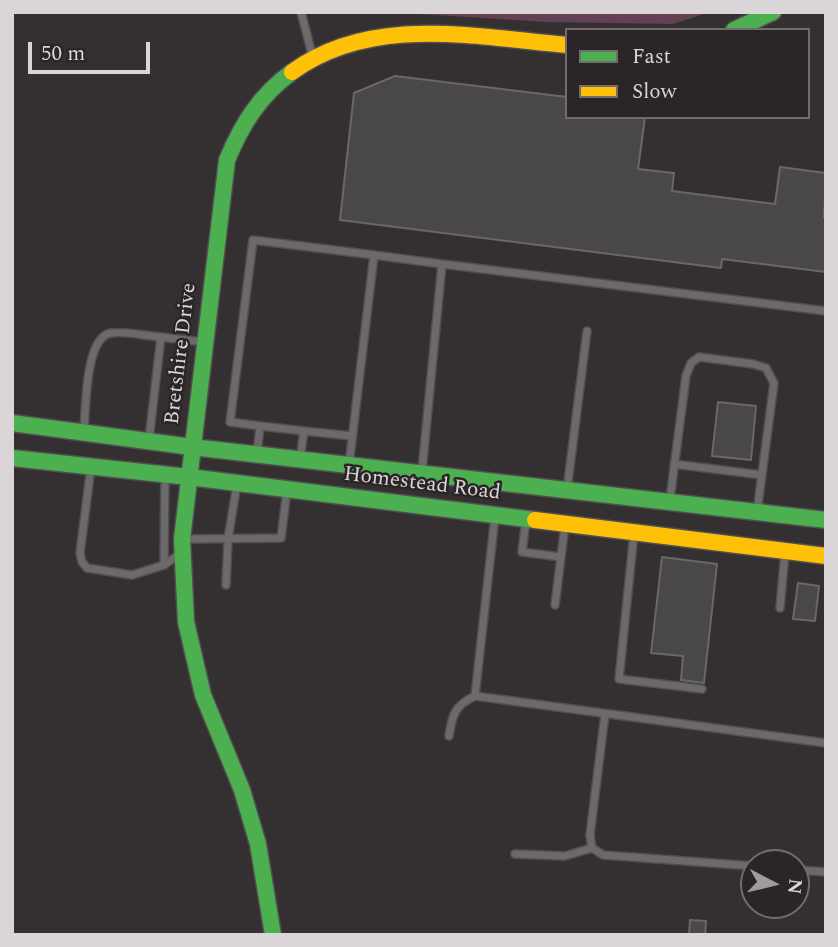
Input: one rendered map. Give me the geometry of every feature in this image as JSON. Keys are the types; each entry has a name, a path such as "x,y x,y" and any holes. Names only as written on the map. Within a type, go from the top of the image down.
{"main road":[{"path":"738,28 773,12"},
{"name":"Bretshire Drive","path":"273,935 258,844 242,790 203,695 186,622 182,546 227,160 239,130 257,103 281,81 313,59 348,43 387,34 467,35 565,45"},
{"name":"Homestead Road","path":"12,424 826,520"},
{"name":"Homestead Road","path":"12,458 189,477 826,556"},
{"path":"424,474 425,507"}],"lane":[{"path":"301,12 313,59"},
{"path":"352,436 230,422 253,240 826,311"},
{"path":"349,465 374,255"},
{"path":"424,474 442,264"},
{"path":"567,490 587,331"},
{"path":"83,433 92,355 100,339 110,333 204,342"},
{"path":"149,442 162,337"},
{"path":"669,502 686,376 691,363 699,357 766,368 774,383 757,512"},
{"path":"257,454 260,426"},
{"path":"300,460 304,431"},
{"path":"674,464 762,475"},
{"path":"91,467 80,553 82,562 88,568 104,572 132,575 164,565 182,546 228,539 281,538 287,490"},
{"path":"164,565 166,475"},
{"path":"226,585 228,539 238,483"},
{"path":"475,696 495,515"},
{"path":"526,519 522,552 561,558"},
{"path":"555,605 565,524"},
{"path":"634,533 619,679 702,689"},
{"path":"780,608 785,551"},
{"path":"449,736 452,715 456,708 475,696 826,743"},
{"path":"606,714 590,835 592,848 603,855 740,865"},
{"path":"515,854 565,856 592,848"}],"shaded area":[{"path":"388,12 710,12 673,24 546,22"}],"building":[{"path":"395,76 565,97 565,119 645,119 638,169 674,173 672,191 775,204 780,167 826,173 826,272 722,259 721,268 340,220 354,93"},
{"path":"718,402 756,406 751,460 712,456"},
{"path":"662,557 717,564 704,683 681,680 683,656 651,653"},
{"path":"798,583 819,586 815,621 793,619"},
{"path":"690,920 706,921 705,935 689,935"}],"traffic: fast":[{"path":"738,28 773,12"},
{"path":"273,935 258,844 242,790 203,695 186,622 182,539 227,160 239,134 261,100 292,72"},
{"path":"12,423 192,447 826,520"},
{"path":"12,458 535,520"}],"traffic: slow":[{"path":"292,72 323,54 356,42 390,36 461,35 565,45"},
{"path":"535,520 826,556"}]}
